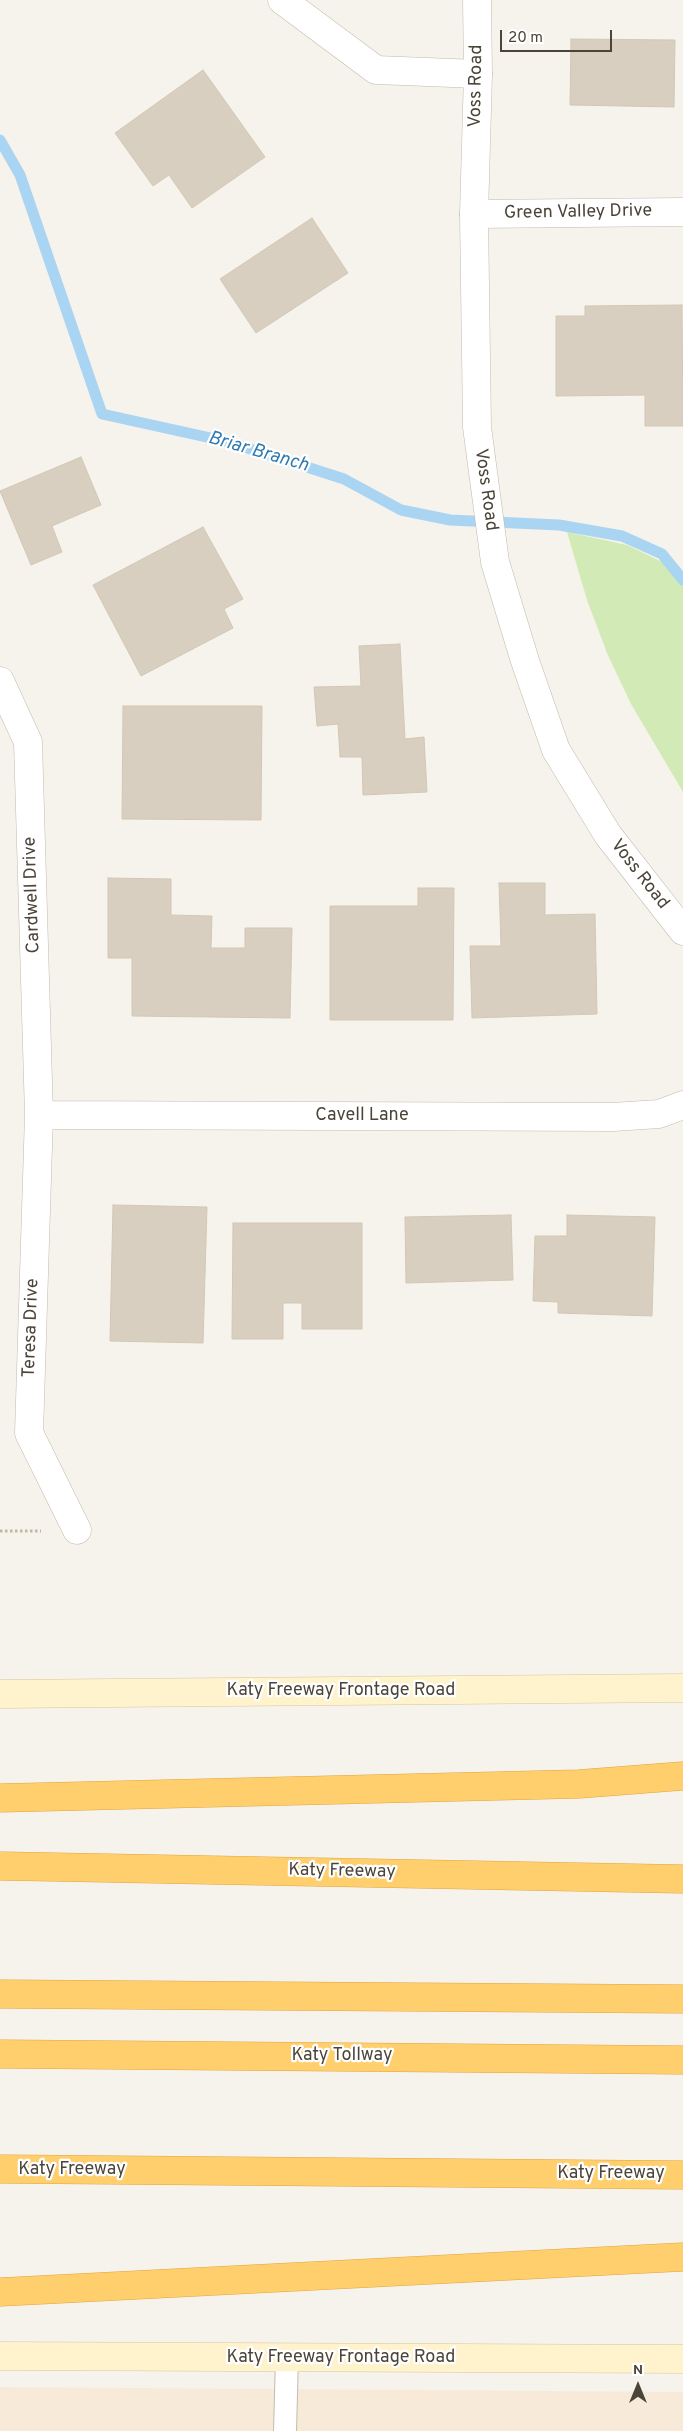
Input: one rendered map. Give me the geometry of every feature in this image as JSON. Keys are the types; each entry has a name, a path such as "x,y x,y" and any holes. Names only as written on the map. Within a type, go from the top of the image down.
{"highway":[{"path":"0,1798 579,1784 683,1776"},
{"name":"Katy Freeway","path":"0,1866 683,1879"},
{"path":"0,1994 683,1999"},
{"name":"Katy Tollway","path":"0,2054 683,2060"},
{"name":"Katy Freeway","path":"0,2169 683,2175"},
{"path":"0,2292 683,2257"}],"main road":[{"name":"Katy Freeway Frontage Road","path":"0,1694 683,1688"},
{"name":"Katy Freeway Frontage Road","path":"0,2356 683,2359"}],"street":[{"path":"282,0 376,70 478,74"},
{"name":"Voss Road","path":"477,0 478,74 474,214 477,427 495,562 525,661 556,750 608,835 683,930"},
{"name":"Green Valley Drive","path":"474,214 683,212"},
{"name":"Cardwell Drive","path":"0,681 28,742 39,1115"},
{"name":"Cavell Lane","path":"39,1115 613,1117 659,1114 683,1105"},
{"name":"Teresa Drive","path":"39,1115 29,1433 77,1530"}],"lane":[{"path":"285,2431 287,2358"}],"shaded area":[{"path":"0,2387 683,2392 683,2431 0,2431"}],"green space":[{"path":"567,532 627,545 679,570 683,580 683,792 631,704 607,653 587,600"}],"building":[{"path":"571,39 675,40 674,107 570,105"},
{"path":"203,70 265,157 192,208 169,175 153,186 115,133"},
{"path":"312,218 348,273 256,333 220,279"},
{"path":"682,305 683,426 645,426 645,395 556,396 556,316 585,316 585,306"},
{"path":"81,457 101,505 52,526 62,552 31,565 0,491"},
{"path":"203,527 243,599 224,609 233,628 141,676 93,585"},
{"path":"400,644 405,739 424,737 427,792 363,795 362,757 340,757 338,724 317,726 314,687 361,686 359,646"},
{"path":"123,706 262,706 261,820 122,819"},
{"path":"108,878 171,879 171,915 212,916 211,948 245,948 245,928 292,928 290,1018 132,1016 132,958 108,958"},
{"path":"499,883 545,883 545,915 595,914 597,1014 472,1018 470,946 501,946"},
{"path":"418,888 454,888 453,1020 330,1020 330,906 418,906"},
{"path":"113,1205 207,1207 203,1343 110,1341"},
{"path":"511,1215 513,1280 406,1283 405,1217"},
{"path":"567,1215 655,1217 652,1316 558,1313 558,1302 533,1301 535,1236 567,1236"},
{"path":"233,1223 362,1223 362,1329 302,1329 302,1303 283,1303 283,1339 232,1339"}],"waterway":[{"name":"Briar Branch","path":"0,140 20,175 102,414 229,442 344,479 401,510 450,520 559,525 622,536 662,554 683,580"}]}
